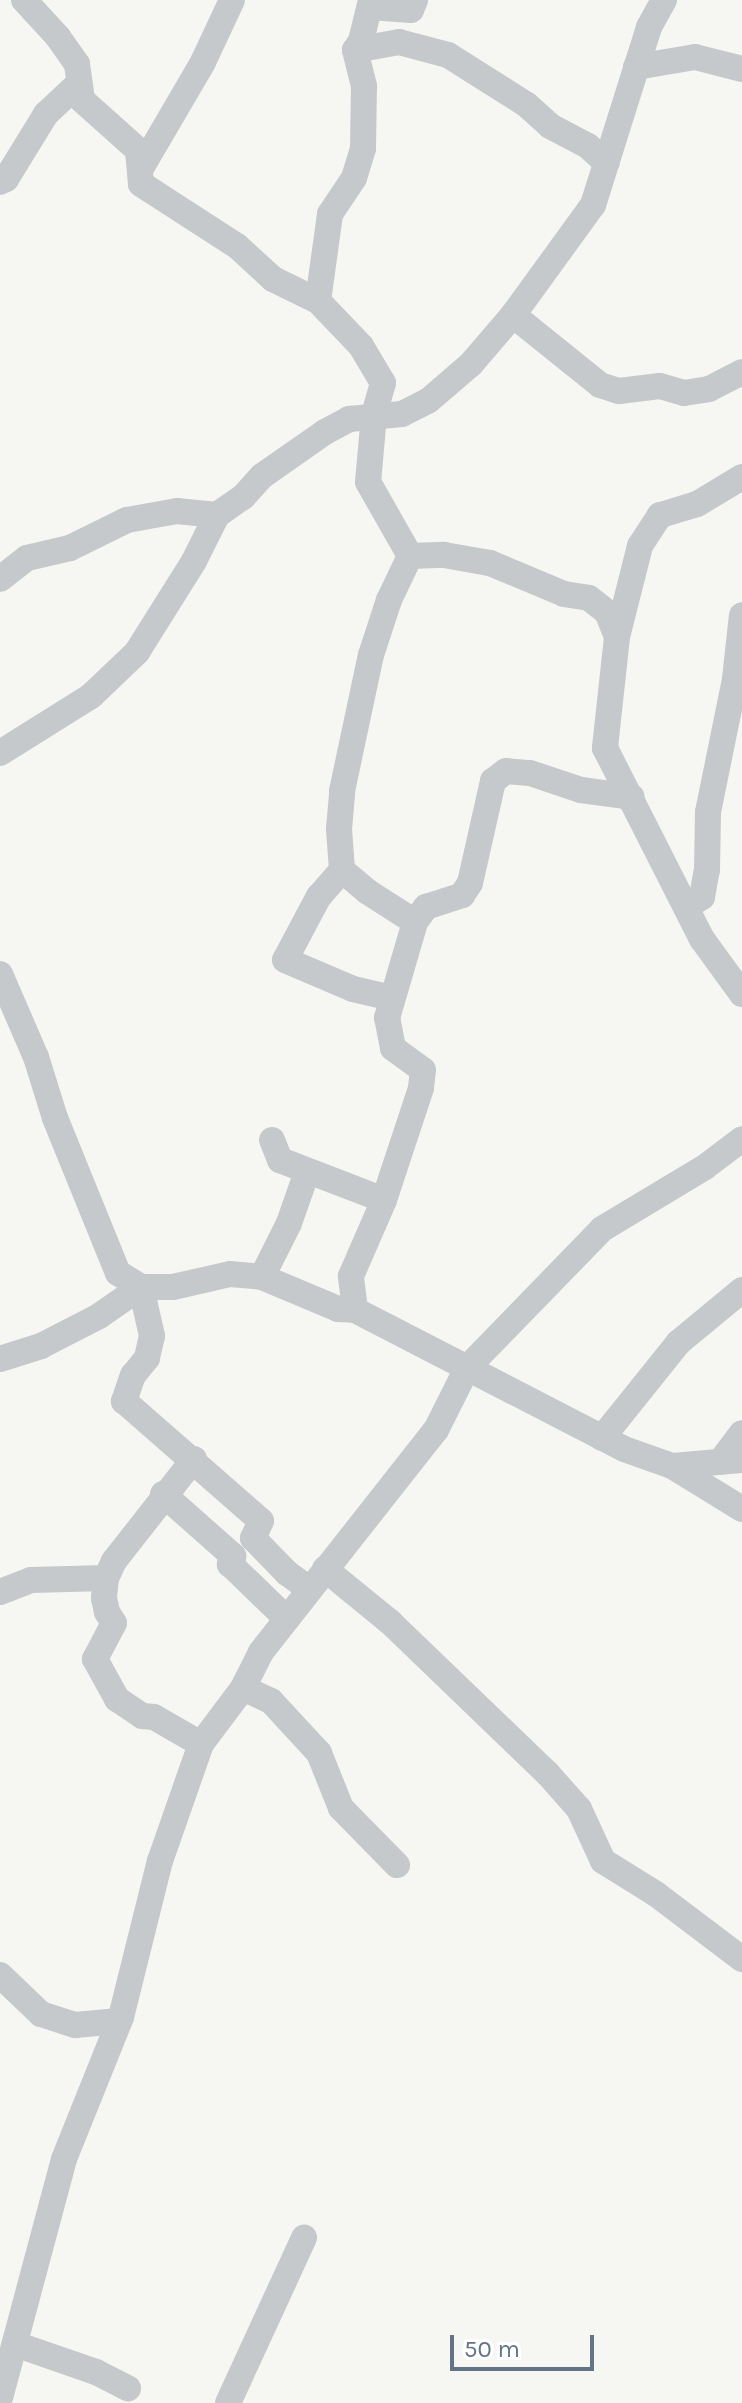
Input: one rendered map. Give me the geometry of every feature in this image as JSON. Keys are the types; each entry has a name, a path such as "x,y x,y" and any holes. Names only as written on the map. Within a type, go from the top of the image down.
{"street":[{"path":"24,0 58,37 77,64 82,100 138,150 141,184 237,246 273,279 318,301 361,346 383,383 374,415 368,482 410,556"},
{"path":"140,170 203,62 232,0"},
{"path":"318,301 330,214 354,178 363,148 364,86 355,50 371,4 411,10 415,0"},
{"path":"0,753 91,696 137,652 194,561 217,515 243,497 262,476 349,419 402,414 428,401 471,364 513,315 593,205 649,27 664,0"},
{"path":"355,50 399,42 448,55 527,105 550,126 588,146 607,163"},
{"path":"636,67 695,57 742,69"},
{"path":"0,182 6,179 46,114 78,84"},
{"path":"513,315 600,385 619,391 660,386 684,393 709,389 742,372"},
{"path":"742,477 697,504 660,515 640,546 629,602 617,637 605,748 702,939 742,994"},
{"path":"0,579 27,558 70,548 127,520 177,511 217,515"},
{"path":"410,556 444,555 490,563 564,594 589,598 607,612 617,637"},
{"path":"410,556 389,600 371,655 342,791 339,829 342,870 368,892 415,922"},
{"path":"686,907 702,897 708,812 735,679 742,615"},
{"path":"355,1310 351,1276 384,1200 421,1088 423,1070 393,1048 387,1018 415,922 426,907 462,895 470,883 493,781 506,771 530,773 581,790 632,797"},
{"path":"342,870 319,896 285,960 353,989 392,998"},
{"path":"0,974 36,1057 55,1118 118,1273 141,1287 173,1287 230,1274 262,1277 338,1309 355,1310 602,1438 672,1466 742,1509"},
{"path":"0,2398 11,2331 64,2159 119,2021 160,1861 201,1744 243,1688 261,1652 436,1430 467,1368 602,1229 705,1167 742,1139"},
{"path":"272,1140 280,1160 384,1200"},
{"path":"262,1277 289,1223 307,1172"},
{"path":"0,1359 41,1346 88,1322 141,1287"},
{"path":"141,1287 152,1336 147,1358 133,1375 124,1401 151,1427 194,1459 261,1521 253,1538 287,1573 317,1579 390,1622 548,1774 579,1809 603,1861 656,1894 742,1959"},
{"path":"602,1438 678,1343 742,1290"},
{"path":"672,1466 731,1461 742,1433"},
{"path":"194,1459 163,1494 114,1561 106,1578 107,1612 114,1623 95,1659 117,1699 142,1716 154,1717 201,1744"},
{"path":"163,1494 233,1556 230,1564 287,1619"},
{"path":"0,1592 31,1580 106,1578"},
{"path":"243,1688 271,1701 319,1753 341,1808 397,1865"},
{"path":"0,1975 41,2014 75,2025 119,2021"},
{"path":"228,2403 304,2238"},
{"path":"11,2331 128,2388"}]}
